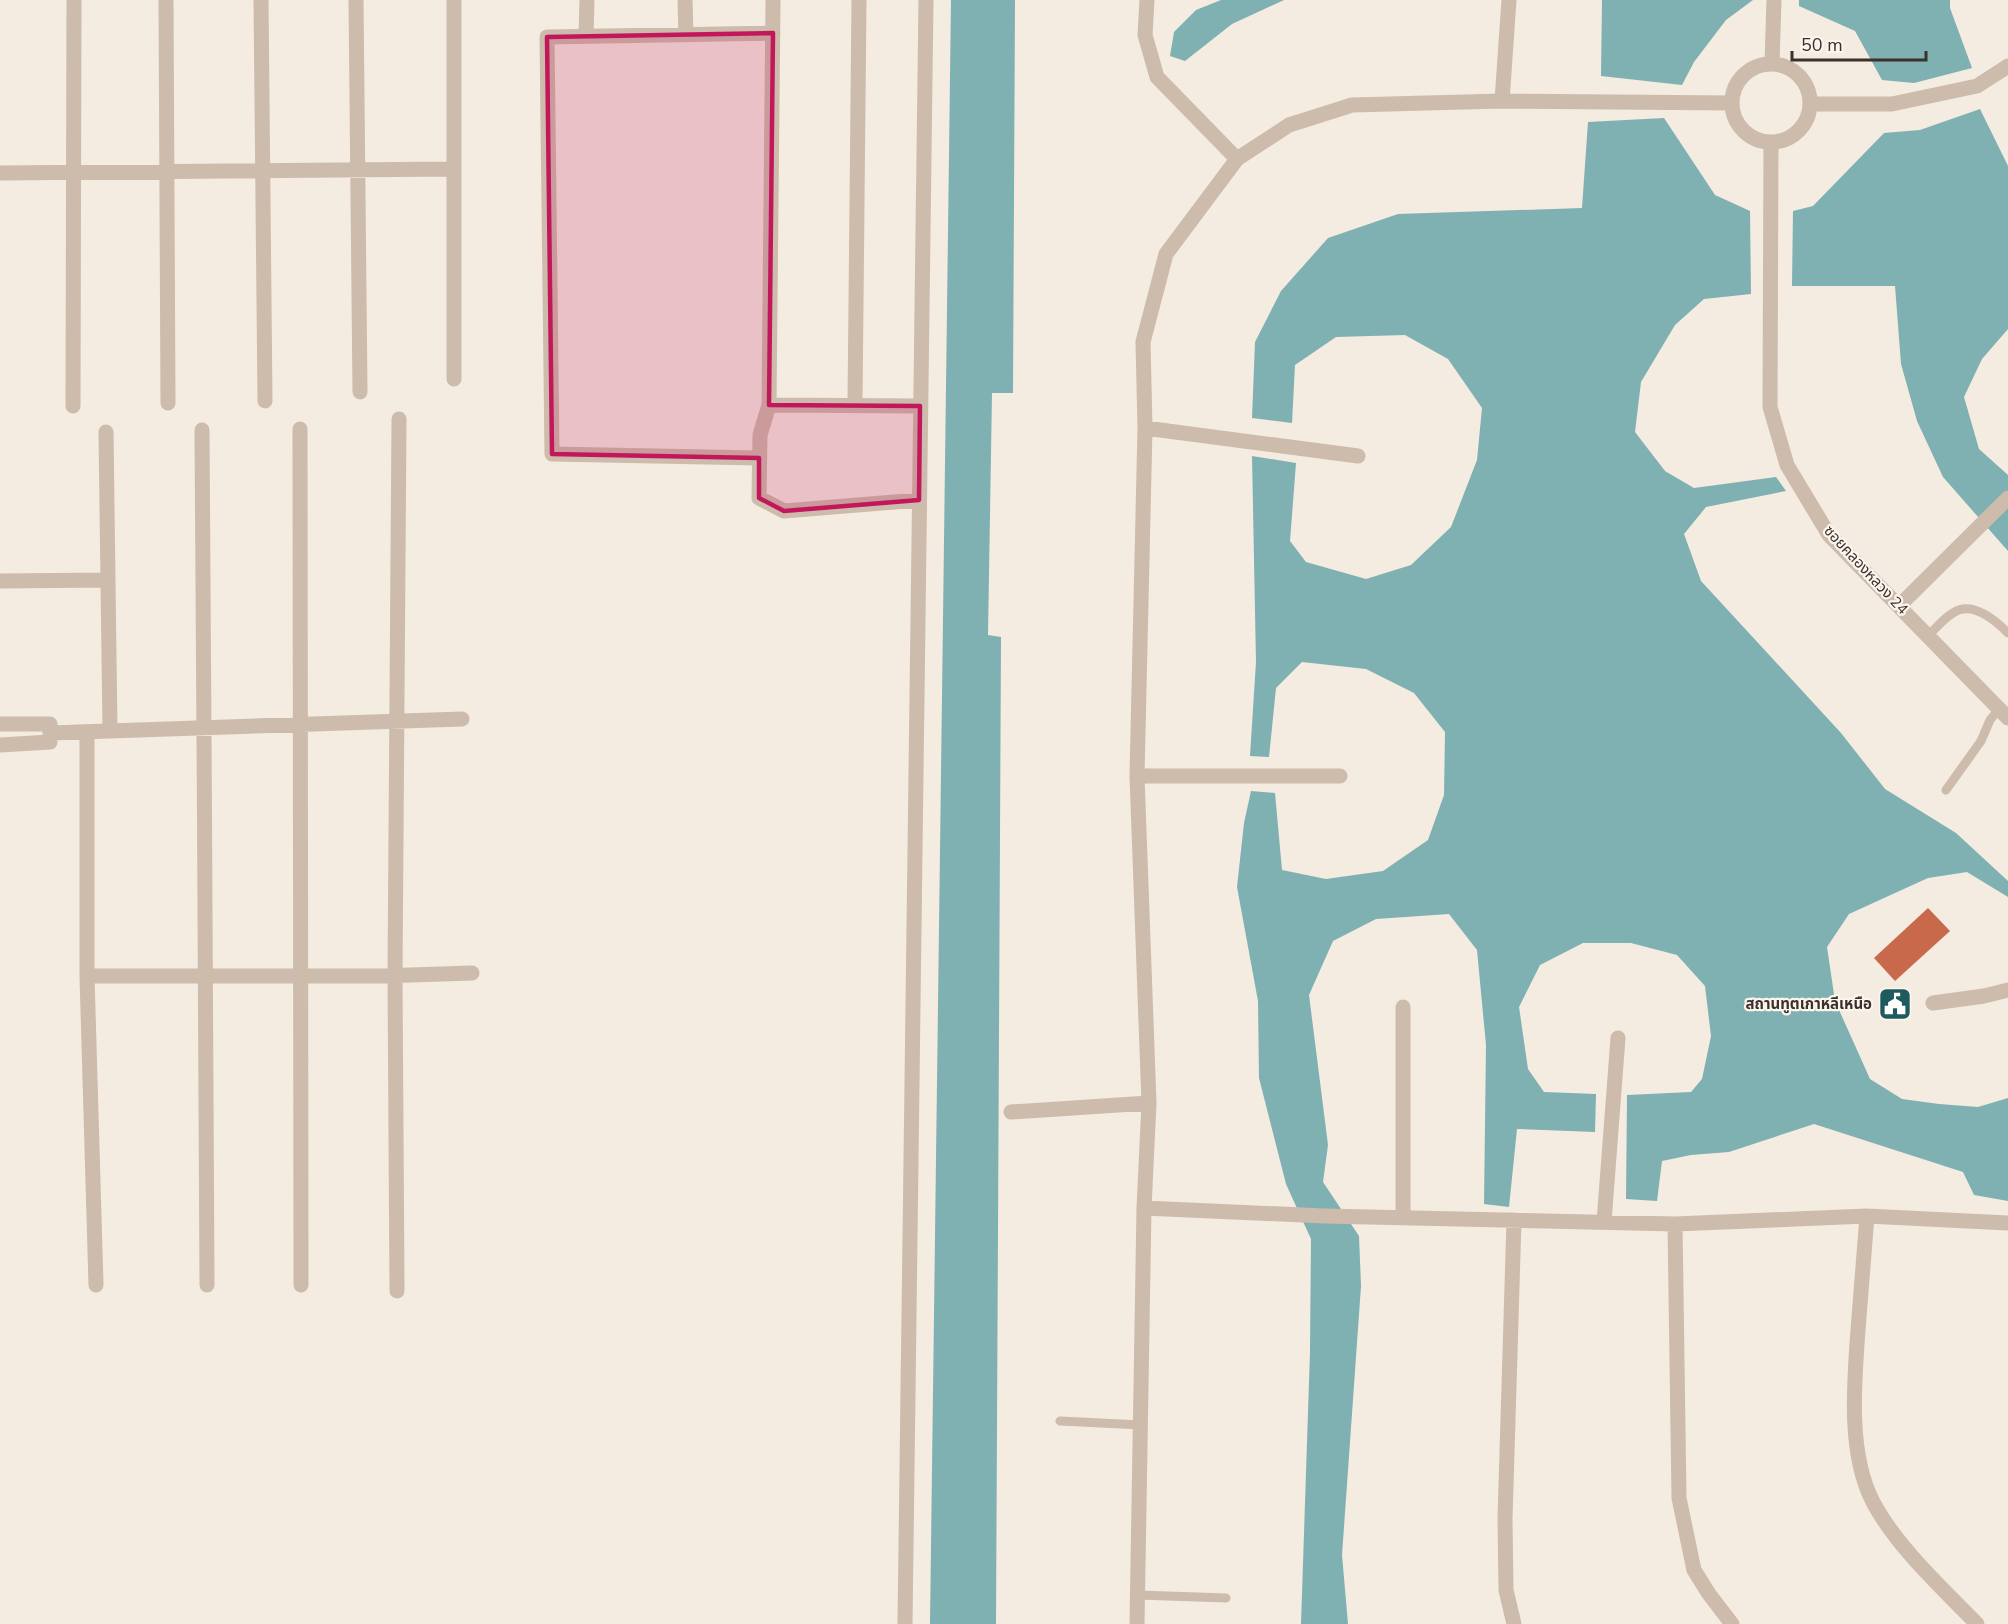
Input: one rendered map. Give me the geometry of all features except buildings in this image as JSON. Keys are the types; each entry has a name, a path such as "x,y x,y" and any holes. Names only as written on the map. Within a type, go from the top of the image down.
{"street":[{"path":"73,406 74,0"},
{"path":"166,0 168,403"},
{"path":"261,0 264,401"},
{"path":"356,0 360,392"},
{"path":"454,0 454,379"},
{"path":"586,36 587,0"},
{"path":"685,0 686,35"},
{"path":"773,0 769,405 760,435 759,498 784,511 919,500"},
{"path":"855,404 859,0"},
{"path":"905,1624 926,0"},
{"path":"1147,0 1145,35 1157,77 1237,159"},
{"path":"1502,101 1509,0"},
{"path":"1772,63 1774,0"},
{"path":"759,458 552,454 547,37 773,33"},
{"path":"1772,63 1784,66 1800,76 1809,92 1810,104 1808,116 1798,131 1783,141 1771,142 1759,140 1739,126 1732,103 1734,90 1740,79 1754,68 1772,63"},
{"path":"1810,104 1892,104 1977,86 2008,66"},
{"path":"1137,1624 1144,1208 1149,1103 1137,776 1145,428 1143,342 1166,254 1237,159 1289,125 1352,105 1502,101 1732,103"},
{"name":"ซอยคลองหลวง 24","path":"1771,142 1770,407 1787,465 1829,535 2003,713"},
{"path":"0,173 454,169"},
{"path":"769,405 920,406"},
{"path":"397,1291 395,975 399,419"},
{"path":"1145,428 1358,456"},
{"path":"300,429 302,1285"},
{"path":"202,430 207,976 207,1285"},
{"path":"106,432 110,731"},
{"path":"1899,606 2008,498"},
{"path":"0,581 108,580"},
{"path":"50,733 462,719"},
{"path":"0,724 50,724 50,742 0,745"},
{"path":"87,732 87,976 96,1285"},
{"path":"1137,776 1340,776"},
{"path":"87,976 472,973"},
{"path":"1933,1003 1984,996 2008,990"},
{"path":"1403,1006 1403,1217"},
{"path":"1604,1222 1618,1038"},
{"path":"1011,1112 1149,1103"},
{"path":"1144,1208 1675,1224 1867,1216 2008,1223"},
{"path":"1867,1216 1856,1365 1856,1434 1862,1473 1874,1503 1898,1539 1977,1624"},
{"path":"1514,1220 1505,1519 1506,1590 1514,1624"},
{"path":"1675,1224 1679,1498 1694,1570 1708,1594 1732,1624"}],"lane":[{"path":"1928,636 1954,611 1967,609 1981,612 1994,619 2008,633"},
{"path":"1946,789 1981,741 1990,720 2003,713"},
{"path":"1060,1421 1141,1425"},
{"path":"1138,1595 1226,1598"}],"highlighted area":[{"path":"773,33 769,405 920,406 919,500 784,511 759,498 759,458 552,454 547,37"}],"water":[{"path":"951,0 1015,0 1013,393 992,393 988,635 1001,637 996,1624 930,1624"},
{"path":"1221,0 1284,0 1232,24 1185,61 1170,56 1174,32 1196,10"},
{"path":"1602,0 1753,0 1726,20 1694,62 1682,85 1601,76"},
{"path":"1799,0 1950,0 1950,8 1972,68 1914,83 1882,80 1855,31 1799,6"},
{"path":"1980,109 2008,166 2008,329 1982,359 1964,397 1979,449 2008,475 2008,551 1943,477 1917,421 1901,364 1895,286 1792,286 1793,211 1813,206 1884,133 1920,130"},
{"path":"1664,118 1715,195 1750,211 1751,294 1704,299 1675,325 1641,382 1635,432 1665,471 1694,488 1776,477 1786,491 1706,507 1684,534 1701,581 1841,733 1885,789 1956,833 2008,881 2008,897 1967,872 1928,878 1849,914 1827,947 1835,1001 1870,1079 1902,1099 1978,1107 2008,1098 2008,1201 1974,1195 1963,1172 1814,1124 1729,1152 1691,1155 1662,1161 1657,1201 1626,1199 1627,1095 1691,1092 1702,1079 1711,1036 1705,986 1677,955 1631,943 1583,943 1540,965 1519,1007 1528,1069 1544,1092 1596,1094 1595,1132 1517,1129 1509,1207 1484,1204 1486,1045 1477,950 1449,914 1376,919 1333,941 1309,995 1328,1145 1323,1182 1359,1236 1361,1286 1342,1555 1348,1624 1301,1624 1310,1352 1311,1239 1286,1184 1259,1078 1258,1001 1237,887 1244,823 1251,791 1275,793 1282,870 1326,879 1383,871 1428,840 1444,795 1445,732 1414,693 1366,669 1302,662 1276,688 1269,757 1250,756 1256,662 1252,456 1296,463 1290,541 1306,562 1366,579 1411,565 1451,527 1477,460 1482,408 1448,359 1405,335 1336,337 1295,365 1292,423 1252,418 1255,342 1281,291 1328,238 1398,214 1582,208 1588,122"}],"place":[{"name":"สถานทูตเกาหลีเหนือ","path":"1895,1004"}]}
